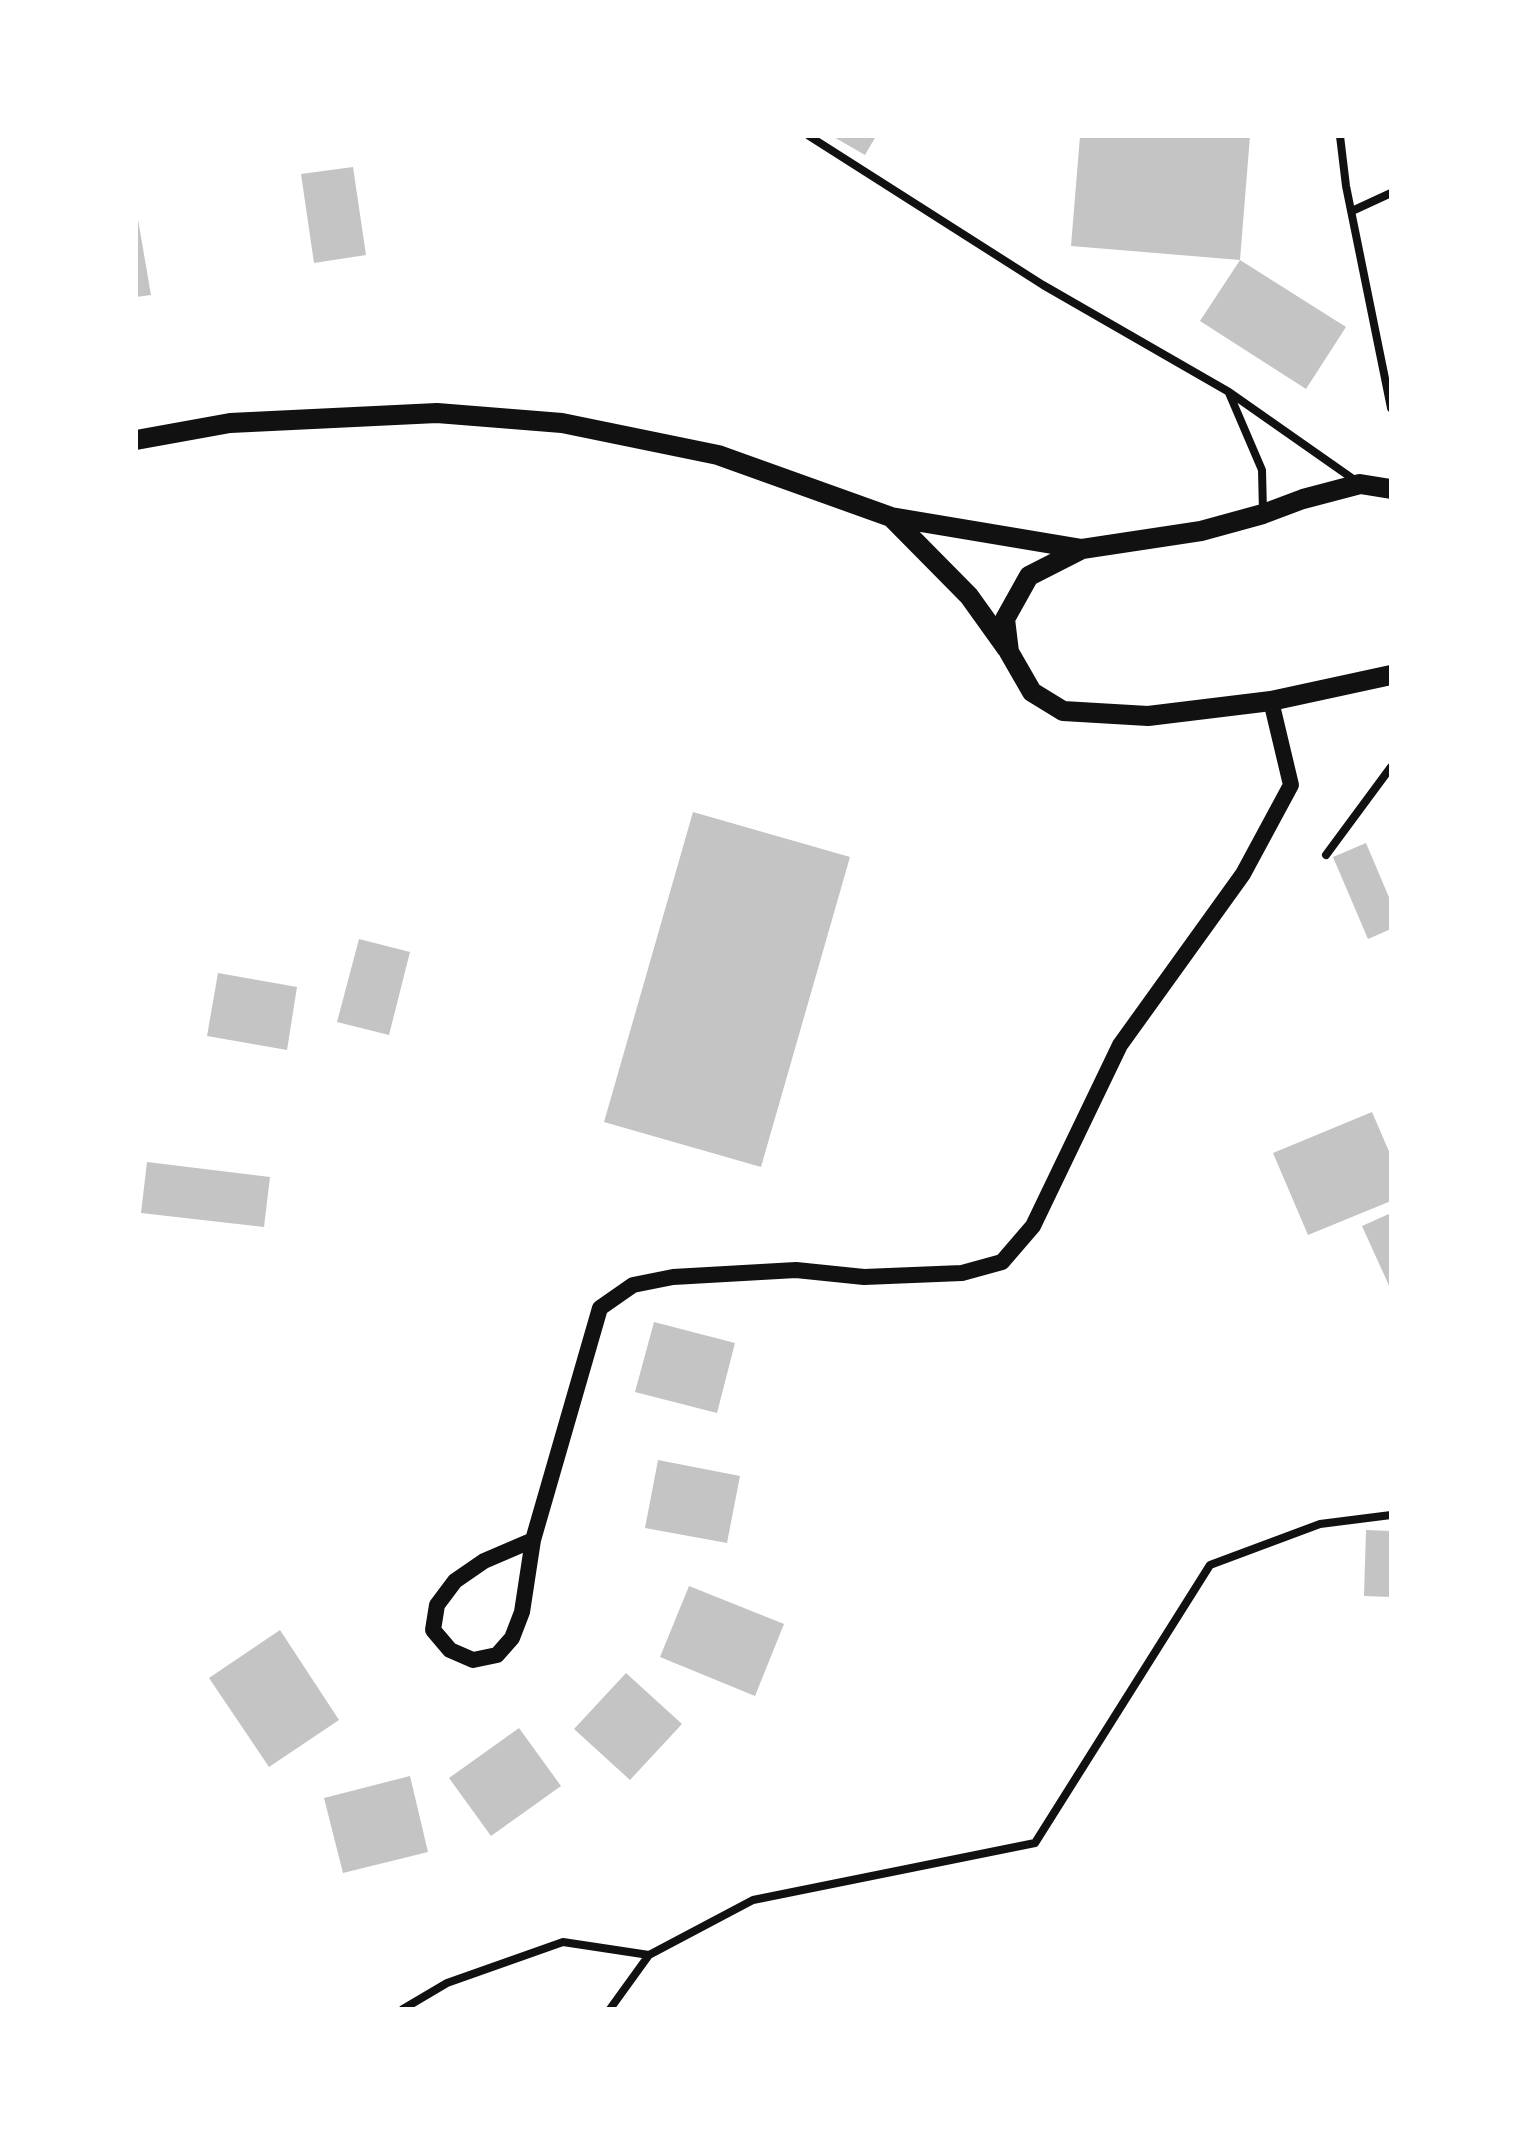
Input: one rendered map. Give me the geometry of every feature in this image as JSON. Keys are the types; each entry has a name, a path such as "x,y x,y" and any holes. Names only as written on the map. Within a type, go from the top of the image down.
{"main road":[{"path":"136,440 230,423 421,414 562,423 718,455 891,517 1082,549 1201,531 1360,484 1391,489"},
{"path":"891,517 969,596 1009,652 1032,692 1063,711 1148,716 1271,701 1391,675"},
{"path":"1009,652 1005,619 1029,576 1082,549"},
{"path":"533,1540 484,1561 455,1581 437,1605 433,1630 450,1650 473,1660 497,1655 512,1638 522,1612 533,1540 600,1308 633,1285 673,1277 796,1270 864,1277 962,1273 1002,1262 1033,1226 1120,1045 1243,874 1291,785 1271,701"}],"street":[{"path":"809,136 1043,285 1229,392 1360,484"},
{"path":"1340,136 1391,408"},
{"path":"1352,211 1391,193"},
{"path":"1229,392 1262,470 1263,514"},
{"path":"1326,855 1391,767"},
{"path":"610,2009 649,1955 753,1900 1035,1843 1210,1565 1320,1524 1391,1515"},
{"path":"403,2009 447,1983 563,1942 649,1955"}],"building":[{"path":"832,136 876,136 865,155"},
{"path":"1080,136 1250,136 1240,260 1071,246"},
{"path":"353,167 366,255 314,263 301,174"},
{"path":"136,208 151,295 136,297"},
{"path":"1240,260 1346,327 1306,389 1200,321"},
{"path":"693,812 850,857 761,1167 604,1122"},
{"path":"1366,843 1391,902 1391,929 1368,939 1333,857"},
{"path":"359,939 410,952 389,1035 337,1022"},
{"path":"218,973 297,987 287,1050 207,1036"},
{"path":"1372,1112 1391,1156 1391,1201 1308,1235 1273,1153"},
{"path":"147,1162 270,1177 264,1227 141,1213"},
{"path":"1391,1213 1391,1290 1362,1226"},
{"path":"654,1322 735,1343 717,1413 635,1392"},
{"path":"658,1460 740,1476 727,1543 645,1528"},
{"path":"1366,1530 1391,1531 1391,1597 1364,1596"},
{"path":"689,1586 784,1624 755,1696 660,1657"},
{"path":"280,1630 339,1720 269,1767 209,1678"},
{"path":"626,1673 682,1724 630,1780 574,1729"},
{"path":"519,1728 561,1786 491,1836 449,1778"},
{"path":"410,1776 428,1852 343,1873 324,1798"}]}
